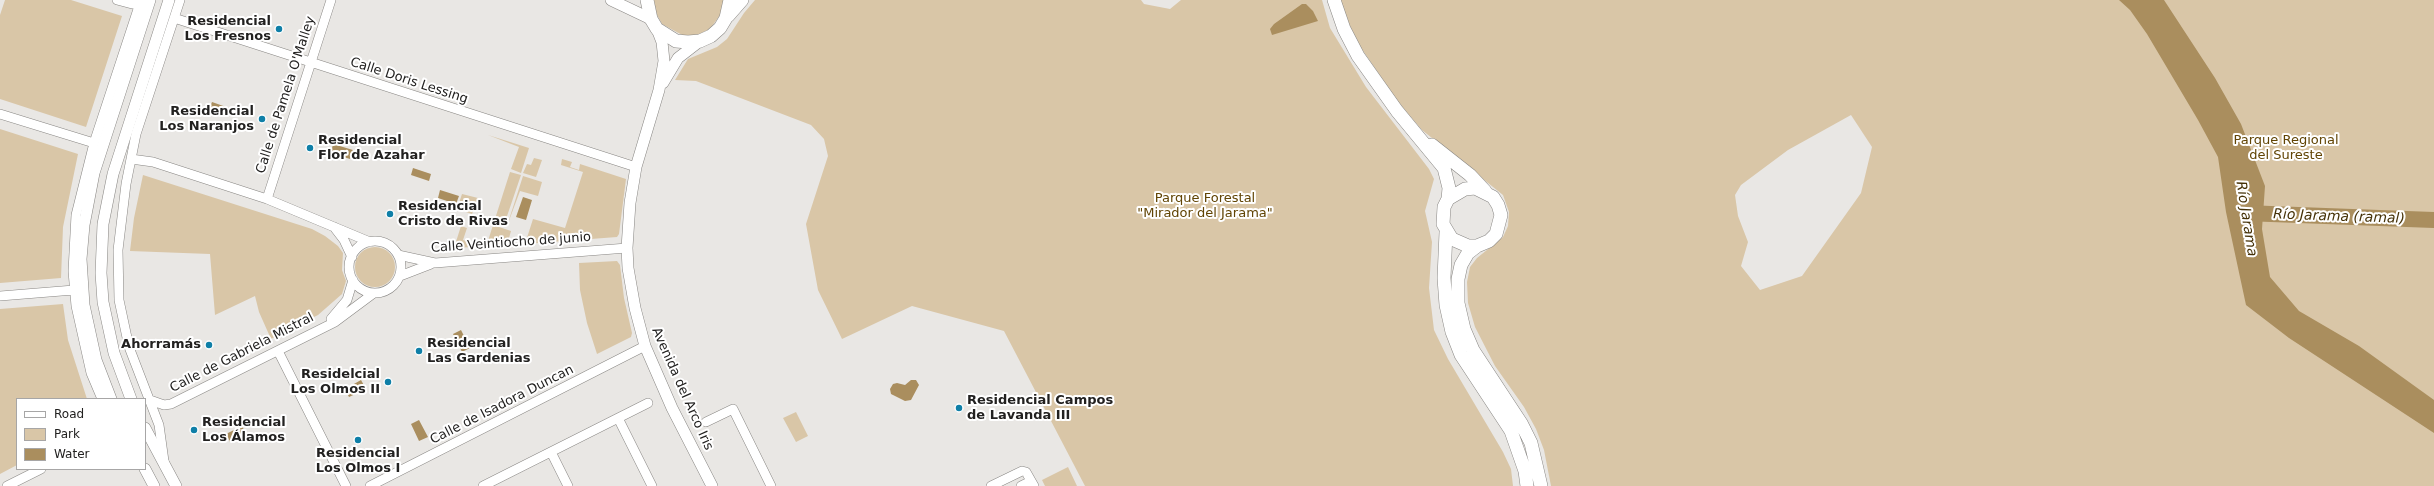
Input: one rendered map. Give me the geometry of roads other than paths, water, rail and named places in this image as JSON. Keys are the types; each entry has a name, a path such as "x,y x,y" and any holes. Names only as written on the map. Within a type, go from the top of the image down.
{"main road":[{"path":"647,0 654,24 676,41 700,41 716,32 742,0"},
{"path":"726,18 730,0"},
{"path":"1334,0 1344,29 1358,56 1379,87 1444,168 1448,183 1448,199 1442,215 1446,232 1444,278 1446,305 1452,332 1461,355 1511,431 1525,471 1527,486"},
{"path":"1413,130 1470,175 1485,191 1493,196 1498,205 1500,224 1496,234 1489,241 1477,246 1468,253 1461,265 1458,279 1458,303 1464,329 1474,350 1521,423 1533,450 1541,486"},
{"path":"1448,199 1465,189 1475,188 1485,191"},
{"path":"1446,232 1460,244 1477,246"}],"street":[{"path":"117,0 132,4 144,1"},
{"path":"131,398 114,353 103,302 101,250 108,195 169,0"},
{"path":"166,470 159,425 150,400 135,367 119,300 118,265 120,222 132,159 144,110 180,0"},
{"name":"Calle de Pamela O'Malley","path":"267,199 331,0"},
{"path":"611,0 654,24"},
{"path":"112,398 96,360 84,305 81,259 94,173 123,82 144,1"},
{"path":"102,398 91,373 83,345 74,290 73,253 76,215 82,186 94,143 110,93 144,1"},
{"name":"Calle Doris Lessing","path":"174,18 636,167"},
{"name":"Avenida del Arco Iris","path":"654,24 662,42 664,61 659,90 636,167 630,203 627,248 632,295 645,346 672,408 712,486"},
{"name":"Avenida del Arco Iris","path":"659,90 678,58 700,41"},
{"path":"110,93 123,82"},
{"path":"139,94 144,110"},
{"path":"0,114 94,143"},
{"path":"132,159 153,162 267,199 370,242 386,244 398,255 401,265 400,276 394,285 384,291 374,293 362,289 353,280 350,265 352,257 359,247 370,242"},
{"path":"82,186 89,199"},
{"path":"332,225 344,240 352,257"},
{"path":"73,253 83,241"},
{"name":"Calle Veintiocho de junio","path":"398,255 435,263 627,248"},
{"path":"400,276 416,268 435,263"},
{"name":"Calle de Gabriela Mistral","path":"326,325 347,300 353,280"},
{"path":"0,296 74,290"},
{"name":"Calle de Gabriela Mistral","path":"150,400 164,405 171,404 278,351 326,325 335,322 374,293"},
{"name":"Calle de Isadora Duncan","path":"370,486 645,346"},
{"path":"278,351 346,486"},
{"path":"486,485 648,403"},
{"name":"Calle de Gabriela Mistral","path":"159,425 162,417 171,404"},
{"name":"Avenida del Arco Iris","path":"706,422 733,409 771,486"},
{"path":"618,418 652,486"},
{"path":"146,430 166,470 176,486"},
{"path":"551,452 568,486"},
{"path":"8,486 39,470"},
{"path":"146,470 154,486"},
{"path":"991,486 1022,471 1026,472 1032,483 1021,486"}],"water":[{"name":"Río Jarama","path":"2119,0 2164,0 2215,78 2241,124 2265,186 2262,229 2270,277 2299,311 2359,346 2434,400 2434,433 2289,338 2246,305 2226,212 2218,157 2147,34 2130,10"},
{"path":"1302,4 1306,4 1313,11 1318,21 1272,35 1270,29 1274,24"},
{"path":"212,102 229,108 226,115 209,110"},
{"path":"333,144 353,150 350,159 331,153"},
{"path":"413,168 431,174 429,181 411,175"},
{"path":"440,190 459,196 456,204 438,198"},
{"path":"523,197 532,200 526,220 516,217"},
{"path":"461,330 470,348 462,352 453,334"},
{"path":"361,380 366,389 349,397 345,389"},
{"path":"911,380 916,380 919,385 911,400 905,401 891,394 890,389 893,384 897,383 905,385"},
{"path":"419,420 428,437 419,441 411,424"},
{"path":"242,426 246,434 230,442 226,434"}],"waterway":[{"name":"Río Jarama (ramal)","path":"2244,213 2434,220"}],"place":[{"name":"Residencial Los Fresnos","path":"279,29"},
{"name":"Residencial Los Naranjos","path":"262,119"},
{"name":"Residencial Flor de Azahar","path":"310,148"},
{"name":"Residencial Cristo de Rivas","path":"390,214"},
{"name":"Ahorramás","path":"209,345"},
{"name":"Residencial Las Gardenias","path":"419,351"},
{"name":"Residelcial Los Olmos II","path":"388,382"},
{"name":"Residencial Campos de Lavanda III","path":"959,408"},
{"name":"Residencial Los Álamos","path":"194,430"},
{"name":"Residencial Los Olmos I","path":"358,440"}],"park label":[{"name":"Parque Regional del Sureste","path":"2286,148"},
{"name":"Parque Forestal \"Mirador del Jarama\"","path":"1205,206"}]}
